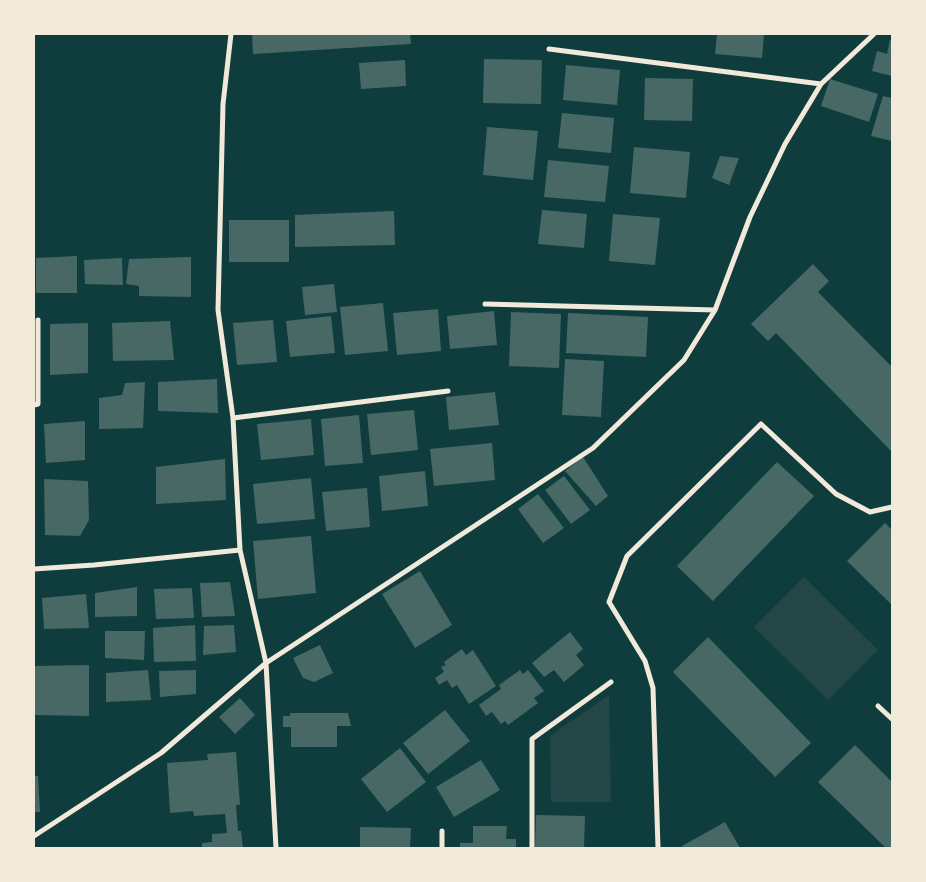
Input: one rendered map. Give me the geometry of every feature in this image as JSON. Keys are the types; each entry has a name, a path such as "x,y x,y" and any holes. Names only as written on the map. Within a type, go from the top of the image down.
{"street":[{"path":"231,34 223,104 218,310 233,418 240,550 266,663 276,848"},
{"path":"34,836 161,753 266,663 593,448 684,360 715,310 750,216 784,144 821,84 874,34"},
{"path":"549,49 821,84"},
{"path":"485,304 715,310"},
{"path":"34,404 38,404 38,320"},
{"path":"233,418 448,391"},
{"path":"658,848 653,688 644,661 609,602 627,556 761,424 836,494 870,512 892,507"},
{"path":"34,568 94,565 240,550"},
{"path":"532,848 532,739 611,682"},
{"path":"878,706 892,719"},
{"path":"442,831 442,848"}],"shaded area":[{"path":"804,577 878,650 828,700 754,627"},
{"path":"609,695 611,802 551,802 550,736"}],"building":[{"path":"252,34 410,34 411,44 253,54"},
{"path":"717,34 764,34 762,58 715,54"},
{"path":"890,40 892,40 892,76 872,71 877,51 887,54"},
{"path":"484,59 542,60 541,104 483,103"},
{"path":"405,60 406,86 361,89 359,63"},
{"path":"566,65 620,70 617,105 563,100"},
{"path":"645,78 693,79 692,121 644,120"},
{"path":"830,79 878,94 869,122 821,106"},
{"path":"883,96 892,98 892,141 871,136"},
{"path":"562,113 614,118 611,153 558,148"},
{"path":"487,127 538,131 533,180 483,175"},
{"path":"634,147 690,152 686,198 630,193"},
{"path":"720,156 739,158 729,185 712,178"},
{"path":"548,160 609,166 605,202 544,197"},
{"path":"542,210 587,214 584,248 538,244"},
{"path":"394,211 395,245 295,247 295,215"},
{"path":"613,214 660,218 655,265 609,261"},
{"path":"229,220 289,220 289,262 229,262"},
{"path":"77,256 77,293 36,293 36,258"},
{"path":"191,257 191,297 139,296 139,286 126,284 129,259"},
{"path":"122,258 123,285 85,284 84,260"},
{"path":"813,264 829,281 818,292 892,367 892,452 776,333 768,341 751,324"},
{"path":"334,284 337,312 305,315 302,287"},
{"path":"383,303 388,351 345,355 340,307"},
{"path":"438,309 441,351 397,355 393,313"},
{"path":"494,311 497,345 450,349 447,316"},
{"path":"511,312 561,314 559,368 509,366"},
{"path":"568,313 648,317 646,357 566,353"},
{"path":"331,316 335,353 290,357 286,321"},
{"path":"273,320 277,362 237,365 233,323"},
{"path":"170,321 174,360 113,361 112,323"},
{"path":"88,323 88,373 50,375 50,324"},
{"path":"565,359 604,361 601,417 562,415"},
{"path":"217,379 218,413 158,411 158,382"},
{"path":"145,382 143,428 99,429 99,398 122,395 125,383"},
{"path":"495,392 499,425 449,430 446,397"},
{"path":"414,410 418,450 371,455 367,414"},
{"path":"359,415 363,463 325,466 321,419"},
{"path":"311,419 314,455 261,460 257,424"},
{"path":"85,421 85,460 46,463 44,424"},
{"path":"492,443 495,480 434,486 430,449"},
{"path":"583,457 608,496 596,506 565,471"},
{"path":"225,459 226,500 156,504 156,467"},
{"path":"777,462 814,496 713,601 677,566"},
{"path":"425,471 428,506 382,511 379,476"},
{"path":"564,476 590,510 571,524 545,490"},
{"path":"311,478 315,519 257,524 253,484"},
{"path":"44,479 88,481 89,520 80,536 45,535"},
{"path":"367,488 370,527 326,531 322,492"},
{"path":"538,494 564,528 543,543 518,509"},
{"path":"885,523 892,530 892,605 847,561"},
{"path":"311,536 316,593 258,599 253,541"},
{"path":"420,571 452,625 415,648 382,594"},
{"path":"230,582 235,616 202,617 200,583"},
{"path":"137,587 137,616 95,617 95,593"},
{"path":"192,588 194,618 156,619 154,589"},
{"path":"86,594 89,628 44,629 42,598"},
{"path":"195,625 196,661 154,662 153,628"},
{"path":"234,625 236,652 203,655 204,626"},
{"path":"105,631 145,631 144,660 105,658"},
{"path":"570,632 583,649 576,655 584,665 564,682 554,670 544,677 532,663"},
{"path":"708,637 811,743 775,777 673,672"},
{"path":"320,645 333,673 314,682 303,678 293,658"},
{"path":"462,649 466,655 473,650 496,686 469,704 457,685 452,688 447,680 439,685 435,678 444,672 441,667 446,665 444,662"},
{"path":"89,665 89,716 34,715 34,666"},
{"path":"148,670 151,700 106,702 106,673"},
{"path":"196,670 196,694 160,697 159,671"},
{"path":"520,670 523,674 528,670 544,691 534,698 538,703 508,725 505,721 501,724 492,712 486,716 479,705 501,689 499,685"},
{"path":"240,698 255,715 235,734 219,717"},
{"path":"445,710 470,741 428,774 403,743"},
{"path":"290,713 348,713 351,726 337,726 337,747 291,747 291,727 283,727 283,716 290,716"},
{"path":"855,745 892,782 892,848 886,848 818,782"},
{"path":"400,748 426,782 387,812 361,779"},
{"path":"236,752 240,805 236,805 238,831 241,831 243,848 202,848 202,843 212,842 212,834 227,833 225,814 194,816 193,811 170,813 167,763 208,760 207,754"},
{"path":"481,760 500,790 454,817 436,787"},
{"path":"34,776 38,776 40,812 34,812"},
{"path":"536,815 585,816 584,848 535,848"},
{"path":"725,822 740,848 683,848 682,846"},
{"path":"473,826 507,826 506,839 516,839 516,848 460,848 460,843 473,843"},
{"path":"360,827 411,828 410,848 360,848"}]}
